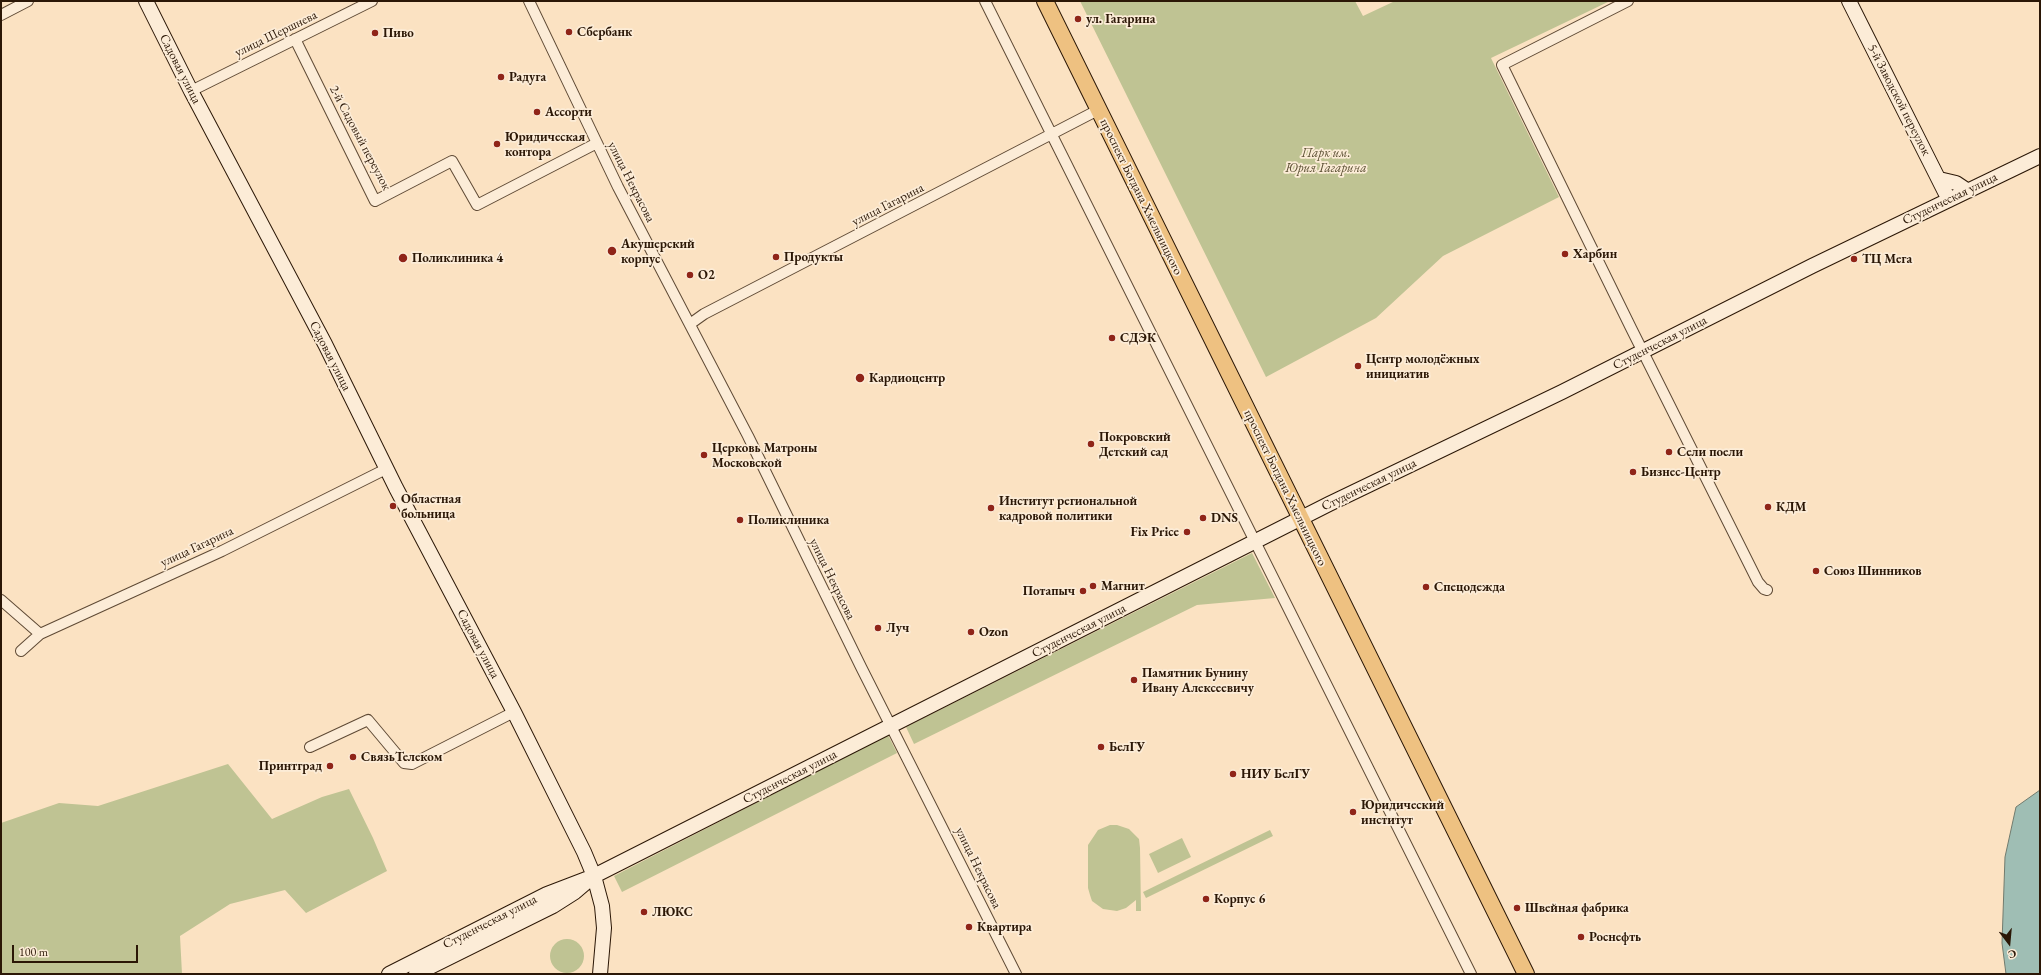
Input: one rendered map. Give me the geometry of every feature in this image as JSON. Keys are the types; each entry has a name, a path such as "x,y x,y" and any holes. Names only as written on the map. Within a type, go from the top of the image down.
{"main road":[{"name":"Садовая улица","path":"146,1 191,91 325,344 386,469 514,712 594,876 600,896 604,928 600,974"},
{"name":"проспект Богдана Хмельницкого","path":"1045,1 1526,974"},
{"name":"5-й Заводской переулок","path":"1849,1 1949,200"},
{"name":"Студенческая улица","path":"388,974 547,894 594,876 1300,519 2040,156"},
{"path":"1939,179 1956,183 1968,191"},
{"name":"Студенческая улица","path":"416,974 553,906 575,892 594,876"}],"street":[{"path":"1,15 28,1"},
{"name":"улица Шершнева","path":"191,91 372,1"},
{"name":"улица Некрасова","path":"529,1 597,143 690,324 1016,974"},
{"path":"985,1 1471,974"},
{"path":"1628,1 1502,65 1642,351 1760,586 1768,590"},
{"name":"2-й Садовый переулок","path":"295,39 375,201 452,161 477,205 597,143"},
{"name":"улица Гагарина","path":"690,324 704,314 1098,110"},
{"name":"улица Гагарина","path":"21,651 40,634 222,551 386,469"},
{"path":"1,600 40,634"},
{"path":"310,747 368,720 404,763 412,764 514,712"}],"green space":[{"name":"Парк им. Юрия Гагарина","path":"1080,1 1355,1 1363,16 1395,1 1610,1 1491,58 1559,197 1443,256 1376,318 1266,377"},
{"path":"1252,553 1275,598 1197,605 914,744 906,727"},
{"path":"888,735 897,753 622,892 614,876"},
{"path":"228,764 272,819 322,797 349,789 387,871 306,913 285,890 230,904 180,936 182,974 1,974 1,823 59,803 98,806"},
{"path":"1110,825 1117,825 1129,829 1139,839 1141,911 1136,911 1136,900 1126,908 1117,911 1103,909 1092,901 1088,888 1088,845 1098,830"},
{"path":"1270,830 1273,836 1146,898 1143,892"},
{"path":"1182,838 1191,857 1158,873 1149,854"},
{"path":"564,939 570,939 579,944 583,950 583,962 579,968 570,973 564,973 555,968 550,959 550,953 555,944"}],"water":[{"path":"2040,790 2040,974 2006,974 2002,943 2005,857 2016,807"}],"place":[{"name":"ул. Гагарина","path":"1078,19"},
{"name":"Сбербанк","path":"569,32"},
{"name":"Пиво","path":"375,33"},
{"name":"Радуга","path":"501,77"},
{"name":"Ассорти","path":"537,112"},
{"name":"Юридическая контора","path":"497,144"},
{"name":"Акушерский корпус","path":"612,251"},
{"name":"Харбин","path":"1565,254"},
{"name":"Продукты","path":"776,257"},
{"name":"Поликлиника 4","path":"403,258"},
{"name":"ТЦ Мега","path":"1854,259"},
{"name":"O2","path":"690,275"},
{"name":"СДЭК","path":"1112,338"},
{"name":"Центр молодёжных инициатив","path":"1358,366"},
{"name":"Кардиоцентр","path":"860,378"},
{"name":"Покровский Детский сад","path":"1091,444"},
{"name":"Сели поели","path":"1669,452"},
{"name":"Церковь Матроны Московской","path":"704,455"},
{"name":"Бизнес-Центр","path":"1633,472"},
{"name":"Областная больница","path":"393,506"},
{"name":"КДМ","path":"1768,507"},
{"name":"Институт региональной кадровой политики","path":"991,508"},
{"name":"DNS","path":"1203,518"},
{"name":"Поликлиника","path":"740,520"},
{"name":"Fix Price","path":"1187,532"},
{"name":"Союз Шинников","path":"1816,571"},
{"name":"Магнит","path":"1093,586"},
{"name":"Спецодежда","path":"1426,587"},
{"name":"Потапыч","path":"1083,591"},
{"name":"Луч","path":"878,628"},
{"name":"Ozon","path":"971,632"},
{"name":"Памятник Бунину Ивану Алексеевичу","path":"1134,680"},
{"name":"БелГУ","path":"1101,747"},
{"name":"СвязьТелеком","path":"353,757"},
{"name":"Принтград","path":"330,766"},
{"name":"НИУ БелГУ","path":"1233,774"},
{"name":"Юридический институт","path":"1353,812"},
{"name":"Корпус 6","path":"1206,899"},
{"name":"Швейная фабрика","path":"1517,908"},
{"name":"ЛЮКС","path":"644,912"},
{"name":"Квартира","path":"969,927"},
{"name":"Роснефть","path":"1581,937"}]}
